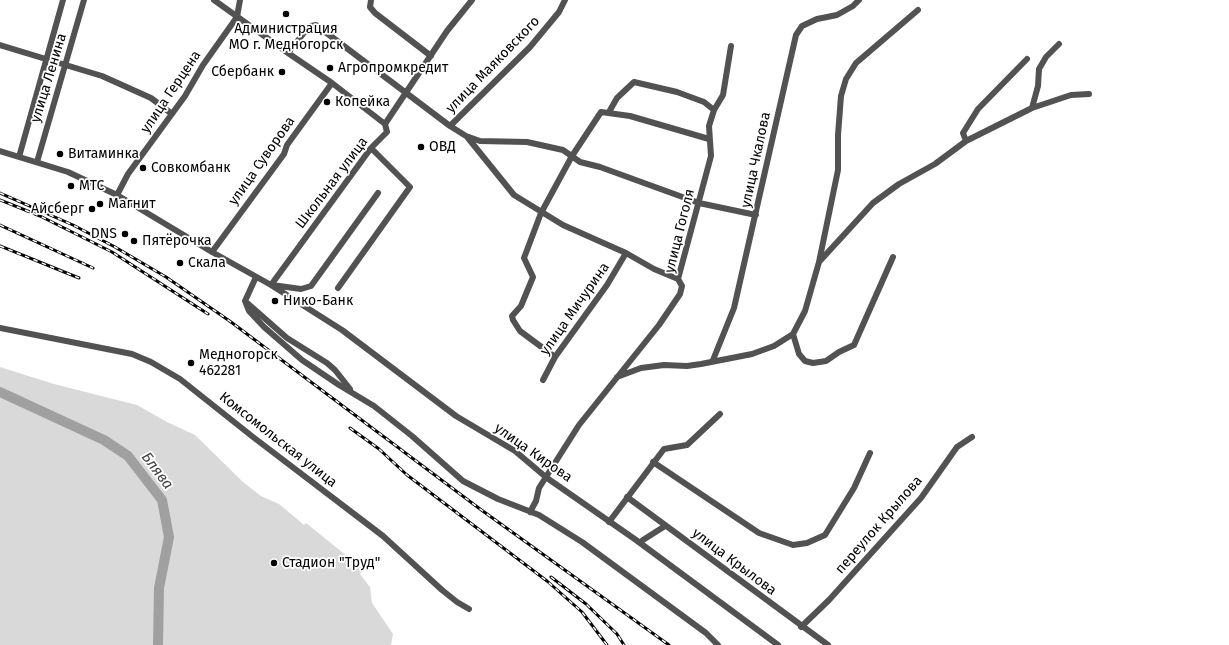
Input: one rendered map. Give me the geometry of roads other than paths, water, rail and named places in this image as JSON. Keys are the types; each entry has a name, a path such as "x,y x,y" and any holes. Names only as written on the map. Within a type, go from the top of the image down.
{"street":[{"name":"улица Ленина","path":"19,157 45,59 63,0"},
{"name":"улица Ленина","path":"37,162 84,0"},
{"path":"214,0 288,54 332,82 385,124"},
{"name":"улица Герцена","path":"117,195 128,174 172,114 208,57 237,17 240,0"},
{"path":"371,0 370,6 375,13 431,56"},
{"name":"Школьная улица","path":"271,285 371,148 386,132 385,124 447,32 472,0"},
{"name":"улица Маяковского","path":"450,126 535,41 559,12 565,0"},
{"name":"улица Чкалова","path":"712,360 734,308 796,35 802,26 817,19 837,16 853,6 859,0"},
{"path":"618,377 632,371 652,366 687,366 712,360 752,354 774,346 794,334 805,311 819,262 838,170 838,135 841,96 846,79 856,63 918,10"},
{"path":"288,54 307,29 316,25 406,94 466,136 480,141 527,142 563,150 580,162 600,167 699,203 756,215"},
{"path":"1032,108 1037,91 1039,69 1046,57 1059,44"},
{"path":"0,45 102,76 143,95 172,114"},
{"name":"улица Гоголя","path":"530,512 536,501 539,488 547,478 579,425 659,325 680,294 682,286 678,279 711,156 709,126 714,110 723,95 731,46"},
{"path":"966,141 963,132 978,109 1027,59"},
{"name":"улица Суворова","path":"212,252 284,154 287,145 332,82"},
{"path":"609,112 617,98 634,82 677,92 704,102 714,110"},
{"path":"819,262 873,203 899,184 935,164 966,141 1032,108 1070,95 1089,94"},
{"path":"555,357 520,331 512,316 521,306 533,277 524,258 540,212 572,156 601,112 609,112 709,139"},
{"name":"улица Мичурина","path":"466,136 514,195 563,225 626,253 654,269 678,279"},
{"path":"338,288 410,187 371,148"},
{"name":"улица Кирова","path":"0,151 68,172 117,195 212,252 271,285 342,330 456,416 515,451 547,478 778,645"},
{"path":"271,285 301,288 311,286 378,193"},
{"name":"улица Мичурина","path":"543,380 555,357 607,285 626,253"},
{"path":"794,334 799,354 806,361 813,363 826,361 838,352 854,345 893,257"},
{"path":"256,277 245,301 249,311 264,327 302,360 374,406 412,436 463,481 498,499 539,515 582,542 681,614 706,633 718,645"},
{"path":"245,301 287,338 327,363 335,370 351,391"},
{"name":"Комсомольская улица","path":"0,328 132,354 151,362 180,379 253,437 383,536 442,590 469,609"},
{"path":"609,522 664,448 687,445 720,414"},
{"name":"переулок Крылова","path":"801,627 829,600 921,498 957,447 972,437"},
{"path":"653,462 759,533 793,546 806,543 825,535 854,488 870,453"},
{"name":"улица Крылова","path":"628,497 801,627 828,645"},
{"path":"643,540 665,526"}],"waterway":[{"name":"Блява","path":"0,392 104,440 128,456 162,500 169,537 159,588 158,645"}],"railway":[{"path":"0,193 73,225 115,247 166,277 231,322 480,509 669,645"},
{"path":"0,200 40,216 112,252 208,314"},
{"path":"0,225 93,268"},
{"path":"0,246 79,278"},
{"path":"350,428 379,449 407,475 547,581 582,612 607,645"},
{"path":"551,577 586,604 617,634 624,645"}],"place":[{"name":"Администрация МО г. Медногорск","path":"286,14"},
{"name":"Агропромкредит","path":"330,68"},
{"name":"Сбербанк","path":"282,72"},
{"name":"Копейка","path":"327,102"},
{"name":"ОВД","path":"421,147"},
{"name":"Витаминка","path":"60,154"},
{"name":"Совкомбанк","path":"143,168"},
{"name":"МТС","path":"71,186"},
{"name":"Магнит","path":"100,204"},
{"name":"Айсберг","path":"92,209"},
{"name":"DNS","path":"125,234"},
{"name":"Пятёрочка","path":"134,241"},
{"name":"Скала","path":"180,263"},
{"name":"Нико-Банк","path":"275,301"},
{"name":"Медногорск 462281","path":"191,363"},
{"name":"Стадион \"Труд\"","path":"274,563"}]}
